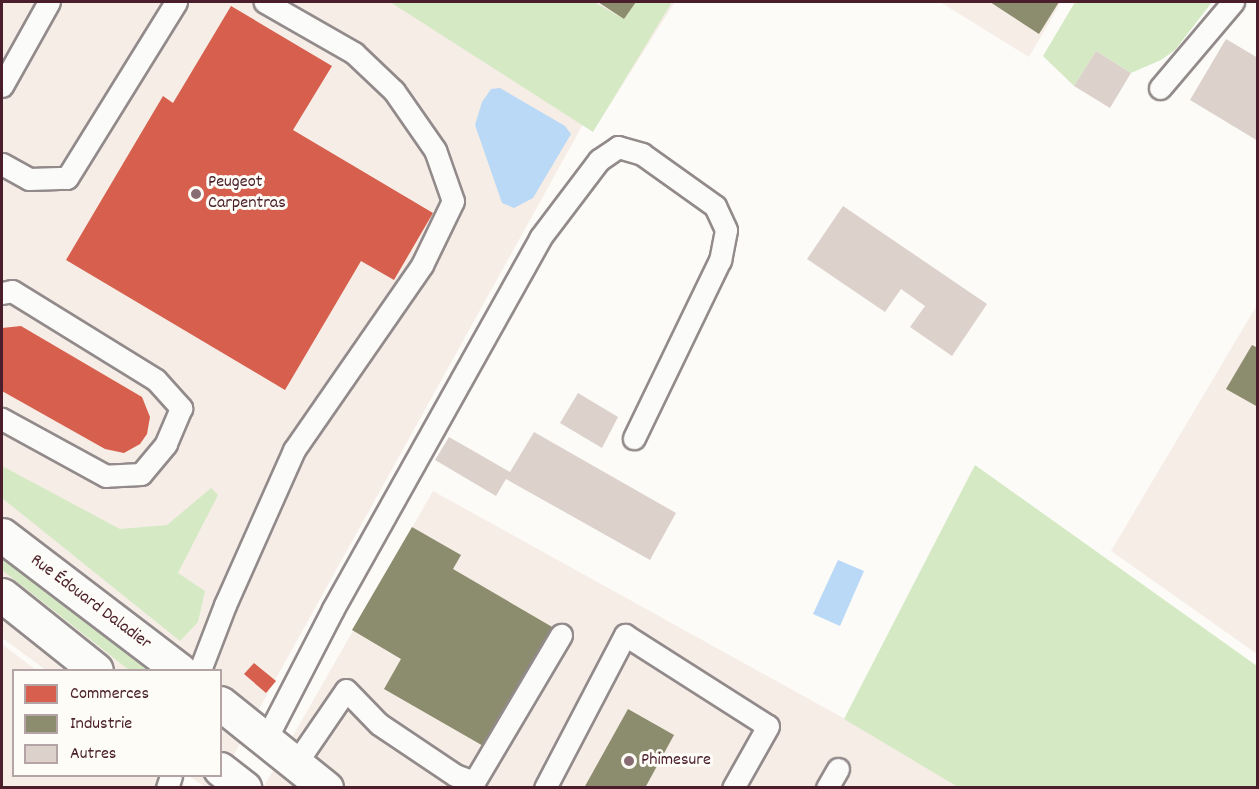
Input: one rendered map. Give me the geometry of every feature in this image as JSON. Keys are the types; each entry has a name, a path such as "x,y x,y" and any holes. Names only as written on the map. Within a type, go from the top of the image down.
{"street":[{"name":"Rue Édouard Daladier","path":"2,535 178,669"},
{"path":"2,595 95,669"},
{"path":"222,705 326,788"},
{"path":"222,771 244,788"}],"lane":[{"path":"2,86 49,2"},
{"path":"2,164 29,179 67,178 176,2"},
{"path":"200,669 225,605 294,450 422,265 453,201 435,150 394,91 354,53 265,2"},
{"path":"1160,88 1233,2"},
{"path":"266,739 333,609 540,238 599,160 618,147 642,154 715,206 726,230 720,260 634,438"},
{"path":"2,293 12,291 156,380 180,408 166,444 141,474 129,475 106,476 2,419"},
{"path":"545,788 625,635 768,726 733,788"},
{"path":"296,763 346,690 379,724 455,775 474,782 561,636"},
{"path":"827,788 838,769"}],"shaded area":[{"path":"2,2 675,2 599,122 587,117 222,776 222,669 45,669 2,638"},
{"path":"940,2 1061,2 1029,57"},
{"path":"1257,305 1257,654 1111,551"},
{"path":"433,491 968,787 263,788"},
{"path":"2,644 35,669 12,669 12,777 173,777 187,787 2,787"},
{"path":"190,777 222,777 216,787 205,787"}],"green space":[{"path":"390,2 594,2 624,19 636,2 672,2 593,132"},
{"path":"1075,2 1212,2 1175,50 1161,60 1131,73 1096,51 1074,86 1043,56"},
{"path":"975,465 1257,666 1257,787 958,787 844,719"},
{"path":"2,466 120,529 167,525 211,488 218,495 178,573 205,591 198,622 180,641 2,498"},
{"path":"2,551 154,669 128,669 2,570"}],"water":[{"path":"500,88 565,126 571,134 533,198 514,208 502,203 475,125 482,102 491,89"},
{"path":"838,560 864,571 840,626 813,614"}],"building: Commerces":[{"path":"231,6 332,66 293,130 433,213 394,280 361,261 285,390 66,260 163,96 173,103"},
{"path":"21,326 142,397 150,417 147,434 140,444 124,453 105,449 2,391 2,328"},
{"path":"254,663 276,681 266,693 244,674"}],"building: Industrie":[{"path":"598,2 636,2 624,19"},
{"path":"990,2 1059,2 1039,34"},
{"path":"1252,345 1258,348 1258,407 1226,389"},
{"path":"412,527 461,555 453,569 554,628 485,747 384,689 401,659 352,630"},
{"name":"Phimesure","path":"628,709 674,735 645,788 584,788"}],"building: Autres":[{"path":"1226,39 1258,58 1258,141 1190,100"},
{"path":"1096,51 1131,73 1110,108 1074,86"},
{"path":"843,206 987,304 952,356 910,327 925,306 901,289 885,312 807,259"},
{"path":"578,393 618,417 602,448 560,423"},
{"path":"534,432 676,513 650,560 506,479 496,496 435,460 449,437 510,472"}],"place":[{"name":"Peugeot Carpentras","path":"196,194"},
{"name":"Phimesure","path":"629,761"}]}
